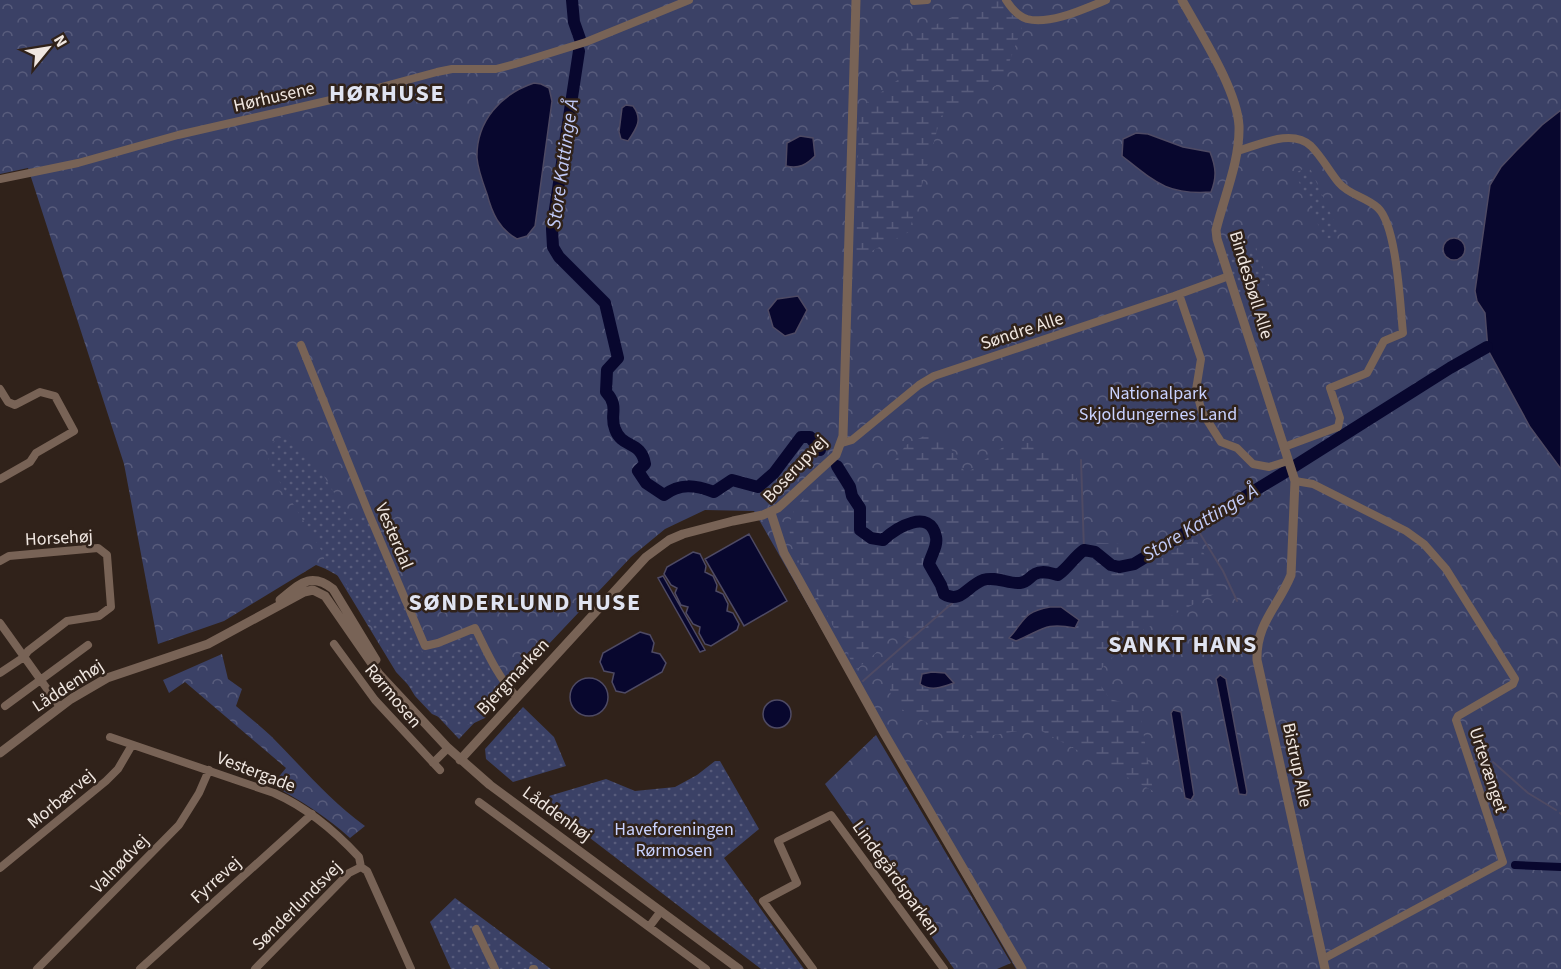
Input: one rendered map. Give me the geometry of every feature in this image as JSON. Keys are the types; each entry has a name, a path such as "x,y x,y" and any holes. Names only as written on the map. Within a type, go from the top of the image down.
{"street":[{"name":"Hørhusene","path":"0,179 78,163 178,135 348,96 437,72 452,69 496,69 586,42 689,0"},
{"name":"Boserupvej","path":"855,0 842,443 836,455 785,503 771,513 784,553 885,735 1022,969"},
{"path":"914,2 927,0"},
{"path":"1006,0 1018,14 1027,19 1065,16 1106,0"},
{"name":"Bindesbøll Alle","path":"1182,0 1224,80 1235,105 1239,126 1237,151 1216,230 1220,251 1295,481 1291,574"},
{"path":"1237,151 1290,137 1301,138 1311,147 1340,185 1378,208 1385,218 1392,238 1403,333 1384,341 1367,373 1330,388 1340,418 1338,427 1284,447"},
{"name":"Søndre Alle","path":"842,443 852,440 919,385 934,376 1229,276"},
{"path":"1179,294 1201,359 1196,390 1202,412 1221,441 1238,448 1253,464 1269,467 1288,460"},
{"name":"Vesterdal","path":"301,345 425,646 474,628 493,664 517,697"},
{"path":"0,389 8,402 15,405 40,392 55,396 74,431 36,453 30,462 0,479"},
{"name":"Urtevænget","path":"1295,481 1313,484 1406,531 1424,544 1446,569 1515,679 1513,684 1458,716 1456,720 1503,862 1323,958"},
{"name":"Bjergmarken","path":"460,760 646,557 657,548 669,540 694,530 771,513"},
{"name":"Horsehøj","path":"0,561 9,556 98,548 106,555 111,607 99,616 67,621 0,674"},
{"name":"Bistrup Alle","path":"1291,574 1286,588 1266,617 1260,631 1257,660 1325,969"},
{"name":"Låddenhøj","path":"0,753 60,707 106,678 208,644 259,616 301,583 310,580 326,583 333,589 396,692 460,760 490,785 739,969"},
{"path":"0,623 60,707"},
{"name":"Rørmosen","path":"334,644 375,700 440,770"},
{"path":"5,706 88,645"},
{"name":"Vestergade","path":"110,737 274,792 294,801 312,814 359,857 411,969"},
{"name":"Morbærvej","path":"0,868 106,781 118,769 132,745"},
{"path":"433,763 448,748"},
{"name":"Valnødvej","path":"37,969 179,825 199,794 209,770"},
{"path":"478,802 706,969"},
{"name":"Fyrrevej","path":"140,969 312,814"},
{"name":"Lindegårdsparken","path":"813,969 763,901 797,883 778,841 831,814 944,969"},
{"name":"Sønderlundsvej","path":"255,969 349,873 362,867"},
{"path":"649,927 661,911"},
{"path":"476,928 495,969"}],"green space":[{"name":"Nationalpark Skjoldungernes Land","path":"0,0 1561,0 1561,969 1016,969 754,511 705,510 665,529 631,557 459,739 396,672 336,573 316,565 224,621 158,644 124,464 28,168 0,174"},
{"path":"995,0 1001,0 1005,11 1024,22 1002,82 941,116 909,232 856,259 859,109 899,79 900,47 932,26"},
{"path":"1309,166 1340,234 1325,240 1295,173"},
{"path":"1255,244 1269,286 1258,290 1256,285 1242,290 1243,295 1240,296 1226,254 1230,252 1232,257 1245,252 1244,248"},
{"path":"288,434 322,473 350,519 365,513 423,653 469,635 476,638 500,692 485,718 460,726 432,714 415,696 342,578 326,569 323,553 270,466 268,449 276,440"},
{"path":"928,434 943,435 966,474 1009,444 1026,442 1035,444 1075,465 1081,542 1148,545 1164,556 1195,538 1224,589 1139,632 1102,668 1099,683 1110,699 1139,707 1153,791 1036,728 987,736 948,734 892,704 889,682 892,663 913,641 896,632 885,639 879,650 856,670 795,554 791,540 791,519 800,502 825,476 865,487 877,485 906,445","holes":["1079,620 1075,628 1047,626 1038,631 1010,638 1021,622"]},
{"path":"222,654 228,679 242,689 236,706 271,736 339,805 365,826 350,838 313,809 272,785 286,768 185,682 169,693 163,680"},
{"path":"523,707 554,737 566,766 513,782 486,759 485,749"},
{"path":"876,735 1011,963 997,969 954,969 825,784"},
{"name":"Haveforeningen Rørmosen","path":"715,761 720,761 759,829 724,858 804,969 761,969 556,812 549,796 606,779 635,791 675,787 697,775"},
{"path":"455,898 551,969 451,969 430,922"}],"shaded area":[{"path":"534,83 549,88 552,101 535,226 527,236 517,239 505,230 491,208 478,167 478,145 486,121 501,102 511,94"},
{"path":"626,105 633,106 638,115 636,128 628,141 621,139 619,132 622,108"},
{"path":"1561,110 1561,469 1530,427 1488,350 1485,313 1477,301 1475,291 1490,185 1501,167 1516,151"},
{"path":"1136,133 1148,134 1183,147 1210,152 1215,172 1211,192 1172,189 1153,180 1133,165 1122,156 1123,139"},
{"path":"800,136 813,138 815,156 802,166 786,166 787,143"},
{"path":"1450,238 1458,238 1465,245 1465,253 1458,260 1450,260 1443,253 1443,245"},
{"path":"798,296 807,310 795,333 785,336 773,327 768,310 777,299"},
{"path":"749,534 787,601 744,626 705,559"},
{"path":"693,552 700,554 706,566 705,572 713,576 717,585 716,591 723,594 728,604 727,611 733,613 739,624 737,630 711,646 705,644 699,633 700,627 693,624 686,613 688,607 681,605 675,593 677,588 671,585 664,574 667,567"},
{"path":"663,576 705,650 700,652 658,578"},
{"path":"1050,607 1061,607 1079,620 1075,628 1056,626 1038,630 1016,641 1009,638 1030,614"},
{"path":"640,632 650,635 654,643 652,652 660,654 666,663 662,672 625,693 616,691 612,682 614,673 604,671 600,662 603,653"},
{"path":"945,673 954,683 933,688 920,684 922,674"},
{"path":"1220,675 1226,679 1246,795 1239,794 1216,679"},
{"path":"589,678 603,683 608,697 603,711 589,716 575,711 570,697 575,683"},
{"path":"777,700 787,704 791,714 787,724 777,728 767,724 763,714 767,704"},
{"path":"1173,710 1181,712 1194,795 1191,800 1185,798 1171,713"}],"waterway":[{"name":"Store Kattinge Å","path":"572,0 574,22 580,39"},
{"name":"Store Kattinge Å","path":"579,51 552,229 553,247 559,257 605,303 618,358 607,370 606,392 612,402 613,424 618,435 640,451 643,456 645,464 638,471 646,483 664,495 676,488 688,486 714,492 732,480 758,487 774,473 801,437 810,437 820,450"},
{"name":"Store Kattinge Å","path":"837,466 860,508 860,530 871,538 883,540 896,530 912,523 927,523 933,528 936,544 929,564 944,594 950,597 960,596 983,580 997,579 1020,583 1041,572 1058,575 1084,550 1095,552 1111,565 1119,567 1134,564 1487,347"},
{"path":"1081,460 1084,550"},
{"path":"1196,527 1223,571 1237,601"},
{"path":"863,681 958,598"},
{"path":"1493,762 1528,793 1556,810"},
{"path":"1515,865 1561,867"}],"district":[{"name":"HØRHUSE","path":"387,93"},
{"name":"SØNDERLUND HUSE","path":"525,602"},
{"name":"SANKT HANS","path":"1183,644"}]}
